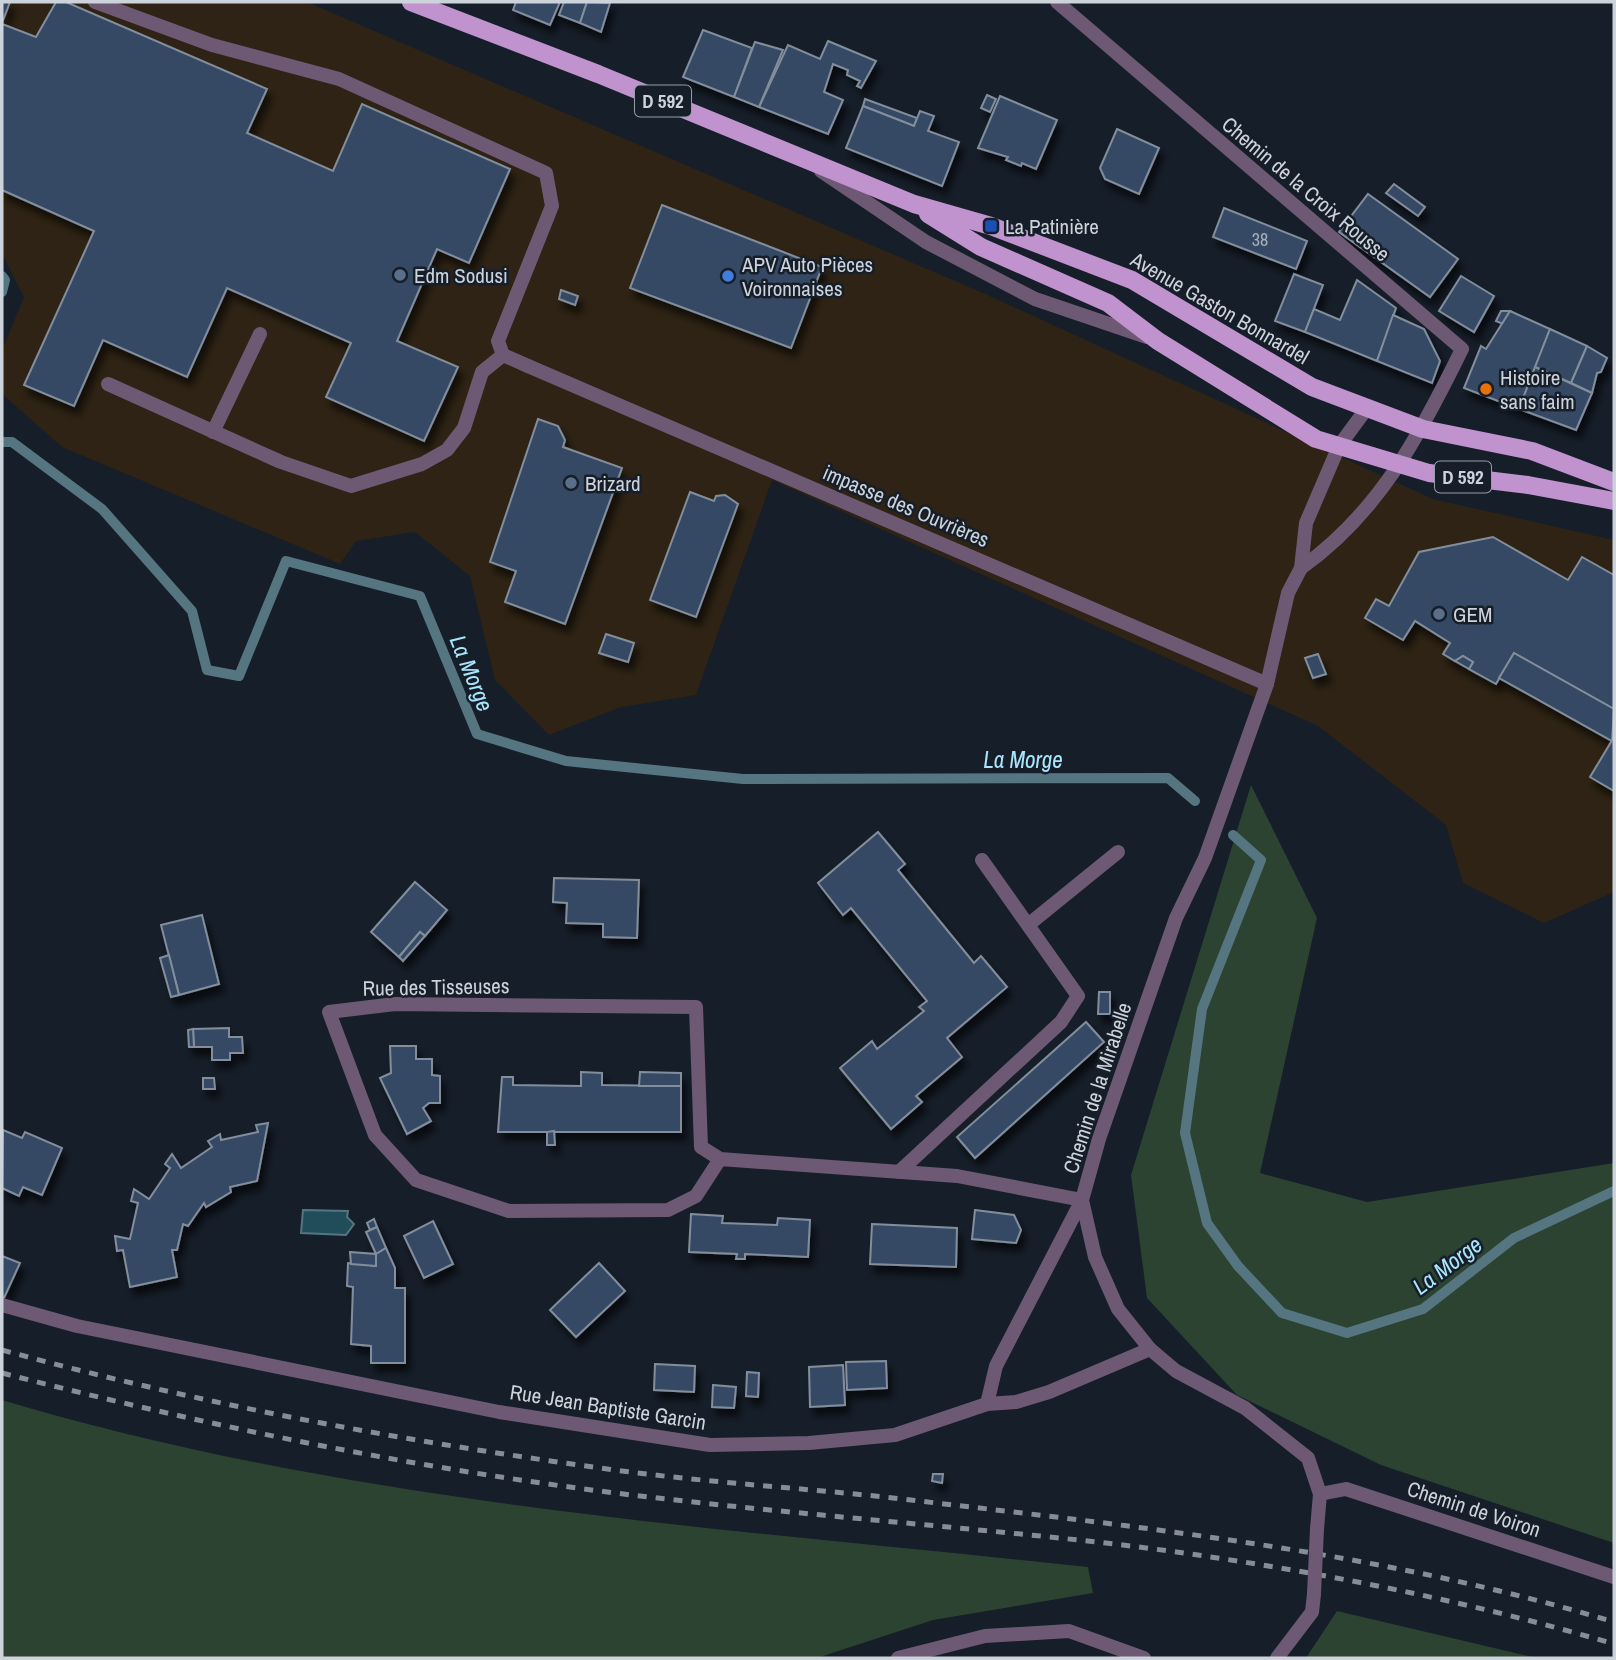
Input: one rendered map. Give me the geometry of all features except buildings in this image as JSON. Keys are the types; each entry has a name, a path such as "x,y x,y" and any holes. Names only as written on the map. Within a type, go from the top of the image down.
{"main road":[{"name":"Avenue Gaston Bonnardel","path":"411,2 598,74 914,204 990,226 1132,280 1312,387 1423,429"},
{"name":"Avenue Gaston Bonnardel","path":"914,204 981,247 1108,303 1158,341 1316,439 1400,465"},
{"name":"D 592","path":"1423,429 1532,452 1614,482"},
{"name":"D 592","path":"1400,465 1429,473 1528,485 1614,501"}],"street":[{"path":"94,2 212,46 339,79 546,173 552,206 498,341 503,355 482,373 464,428 447,450 422,464 351,486 281,462 108,384"},
{"name":"Chemin de la Croix Rousse","path":"1057,2 1462,349 1423,429"},
{"path":"805,160 926,242 1035,299 1158,341"},
{"path":"213,432 260,334"},
{"name":"impasse des Ouvrières","path":"503,355 1268,684"},
{"name":"Chemin de la Mirabelle","path":"1277,1658 1312,1612 1320,1494 1308,1458 1245,1408 1176,1371 1150,1349 1118,1309 1095,1257 1082,1200 1099,1139 1176,918 1205,858 1268,684 1288,593 1301,568 1306,523 1339,446 1367,408"},
{"path":"1301,568 1335,544 1400,465 1423,429"},
{"path":"1028,926 1118,852"},
{"path":"899,1172 1061,1022 1078,996 982,860"},
{"name":"Rue des Tisseuses","path":"395,1004 696,1007 701,1147 720,1159 696,1196 668,1210 509,1210 416,1180 375,1135 329,1012 395,1004"},
{"path":"720,1159 957,1176 1082,1200 996,1366 987,1405"},
{"name":"Rue Jean Baptiste Garcin","path":"2,1305 77,1326 499,1412 710,1445 809,1443 895,1436 987,1405 1016,1402 1048,1392 1150,1349"},
{"name":"Chemin de Voiron","path":"1320,1494 1346,1489 1614,1577"},
{"path":"898,1658 985,1636 1069,1631 1144,1658"}],"shaded area":[{"path":"2,2 307,2 983,293 1433,499 1614,540 1614,892 1544,923 1463,883 1446,825 1318,726 772,480 696,695 621,707 549,735 495,680 470,576 415,532 356,541 340,564 62,447 2,394 2,350 24,297 2,254"}],"green space":[{"path":"1251,785 1317,918 1260,1173 1367,1202 1614,1163 1614,1543 1381,1465 1237,1395 1147,1298 1131,1175"},
{"path":"2,1400 135,1436 269,1465 404,1489 677,1525 1088,1567 1093,1593 933,1620 817,1658 2,1658"},
{"path":"1337,1611 1537,1658 1306,1658"}],"water":[{"path":"303,1210 348,1211 347,1217 354,1224 346,1235 301,1233"}],"waterway":[{"name":"La Morge","path":"2,276 5,280 2,292"},
{"name":"La Morge","path":"2,442 12,442 102,509 192,611 207,670 239,676 286,561 420,596 477,734 566,761 743,779 1168,778 1195,801"},
{"name":"La Morge","path":"1233,835 1261,860 1202,1009 1185,1133 1207,1223 1238,1266 1282,1313 1347,1333 1423,1309 1514,1238 1614,1191"}],"railway":[{"path":"2,1350 230,1405 460,1447 651,1475 902,1499 1261,1545 1439,1577 1614,1622"},
{"path":"2,1373 230,1427 460,1471 615,1493 1106,1543 1234,1560 1427,1596 1614,1644"}],"place":[{"name":"La Patinière","path":"991,226"},
{"name":"Edm Sodusi","path":"400,275"},
{"name":"APV Auto Pièces Voironnaises","path":"728,276"},
{"name":"Histoire sans faim","path":"1486,389"},
{"name":"Brizard","path":"571,483"},
{"name":"GEM","path":"1439,614"}]}
